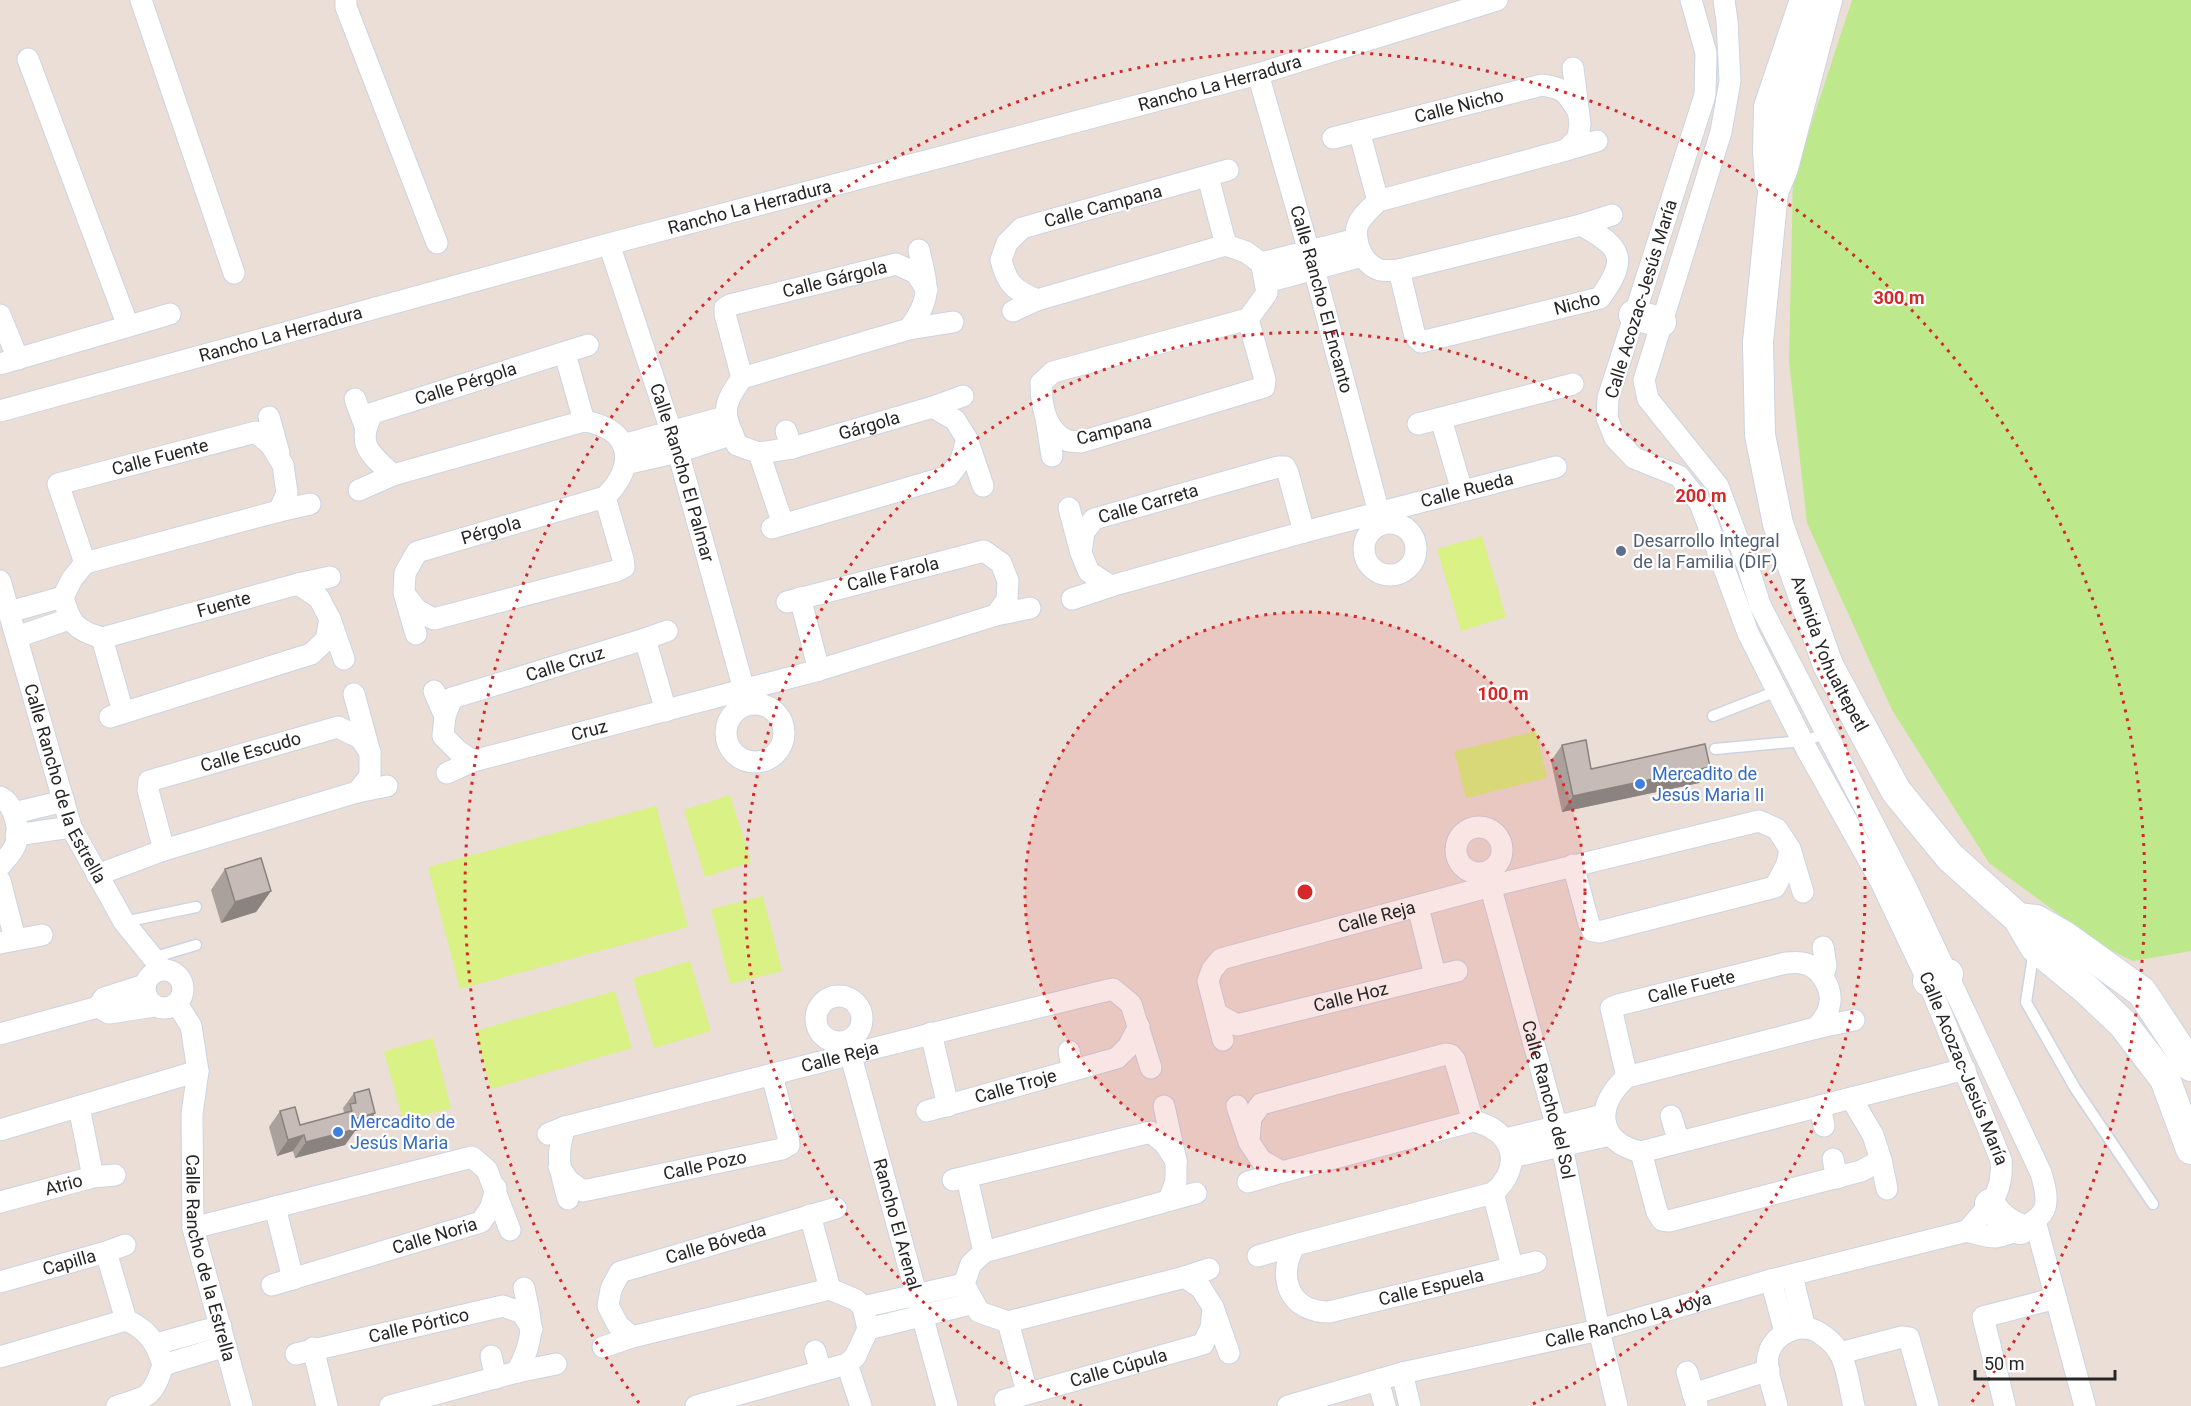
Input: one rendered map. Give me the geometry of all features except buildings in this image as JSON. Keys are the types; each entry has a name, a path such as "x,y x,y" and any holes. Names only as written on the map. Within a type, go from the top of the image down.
{"main road":[{"name":"Avenida Yohualtepetl","path":"1773,192 1768,174 1769,107 1805,0"},
{"name":"Avenida Yohualtepetl","path":"1827,0 1783,168 1773,192 1758,342 1760,435 1778,524 1828,665 1896,791 1950,857 2018,918 2035,947 2087,990 2123,1024 2165,1079 2191,1149"},
{"name":"Avenida Yohualtepetl","path":"2018,918 2036,920 2064,936 2142,992 2191,1066"},
{"path":"2087,990 2105,965"},
{"path":"1990,1203 1997,1215 2007,1224 2027,1225"}],"street":[{"path":"141,0 234,273"},
{"path":"346,0 346,7 437,243"},
{"name":"Rancho La Herradura","path":"0,411 609,244 1258,74 1497,0"},
{"name":"Calle Acozac-Jesús María","path":"1691,0 1706,53 1705,95 1648,319 1644,380 1648,399 1718,486 1760,605 1906,887 1938,977 1965,1069 2001,1160 2002,1175 1996,1197 1967,1231"},
{"name":"Calle Acozac-Jesús María","path":"1724,0 1730,81 1721,132 1648,319 1608,398 1607,418 1615,438 1634,458 1679,476 1700,503 1748,633 1777,691 1880,880 1938,977 2042,1173 2046,1192 2044,1210 2027,1225"},
{"path":"27,59 128,326"},
{"path":"1566,150 1578,138 1580,124 1573,68"},
{"name":"Calle Rancho El Encanto","path":"1258,74 1312,261 1381,519"},
{"name":"Calle Nicho","path":"1333,138 1542,85 1558,87 1579,111"},
{"path":"1359,131 1378,201"},
{"path":"1597,141 1378,201 1358,227 1360,247 1380,270 1399,270 1581,225 1612,215"},
{"name":"Calle Campana","path":"1036,300 1018,292 1009,283 1000,260 1007,243 1022,228 1218,173 1226,245"},
{"name":"Nicho","path":"1399,270 1415,336 1421,342 1441,338 1600,298 1614,279 1618,260 1614,248 1603,237 1581,225"},
{"name":"Calle Rancho El Palmar","path":"609,244 675,442 746,697"},
{"path":"1013,311 1036,300 1226,245 1246,252 1264,272 1267,293 1248,319"},
{"path":"1264,272 1360,247"},
{"path":"909,329 921,313 928,291 919,250"},
{"name":"Calle Gárgola","path":"742,378 725,308 896,264 916,273 928,291"},
{"path":"0,315 9,361 170,314"},
{"name":"Campana","path":"1248,319 1265,380 1264,387 1081,442 1066,441 1055,431 1046,417 1041,399 1041,383 1053,372 1248,319"},
{"path":"953,322 909,329 769,381 742,378 726,405 729,426 737,446 759,453 778,526 949,476 960,460 967,439"},
{"name":"Calle Pérgola","path":"365,426 372,413 588,345"},
{"path":"565,354 584,422"},
{"path":"1418,424 1573,384"},
{"path":"933,407 963,396"},
{"path":"355,399 365,426 364,441 375,458 393,475"},
{"path":"933,407 955,420 967,439 983,486"},
{"name":"Gárgola","path":"759,453 789,440 933,407"},
{"path":"269,417 283,465"},
{"path":"1046,417 1052,456"},
{"path":"1441,418 1462,491"},
{"path":"359,490 393,475 584,422 598,424 611,431 625,454 621,477 605,497 624,567 434,619 417,610 404,593"},
{"path":"625,454 729,426"},
{"name":"Calle Fuente","path":"85,563 58,484 256,432 271,445 283,465 287,493 279,511"},
{"name":"Calle Carreta","path":"1081,553 1084,532 1094,519 1278,467 1285,467 1304,532"},
{"name":"Calle Rueda","path":"1304,532 1381,519 1462,491 1556,467"},
{"name":"Pérgola","path":"417,552 605,497"},
{"path":"17,638 66,608 72,579 85,563 310,504"},
{"path":"1069,508 1081,553 1089,572 1111,586"},
{"path":"1071,599 1304,532"},
{"name":"Calle Farola","path":"819,670 793,600 933,571 984,551 1001,563 1008,581 1007,600 996,615"},
{"path":"393,561 417,552"},
{"path":"416,634 404,593 405,573 417,552"},
{"path":"298,584 330,577"},
{"name":"Calle Rancho de la Estrella","path":"0,581 71,827 124,922 157,964"},
{"path":"298,584 319,598 330,619 344,659"},
{"name":"Fuente","path":"102,638 298,584"},
{"path":"9,612 66,608"},
{"path":"66,608 88,634 102,638 116,714 312,654 326,640 330,619"},
{"path":"746,697 947,623 1030,608"},
{"name":"Calle Cruz","path":"444,726 453,698 667,631"},
{"path":"645,639 666,711"},
{"path":"434,691 444,726 458,752 473,761"},
{"path":"354,694 370,753 369,776 357,792"},
{"name":"Cruz","path":"473,761 666,711 746,697"},
{"name":"Calle Escudo","path":"164,850 148,790 149,781 338,727 360,738 370,753"},
{"path":"447,773 473,761"},
{"path":"97,875 164,850 357,792 387,786"},
{"path":"0,866 15,847 16,835 7,805 64,801"},
{"name":"Calle Reja","path":"1214,1006 1208,981 1212,970 1221,959 1418,907 1489,879 1741,834 1759,821 1777,829 1790,849 1803,892"},
{"path":"16,835 71,827"},
{"path":"1573,865 1589,924 1593,931 1599,932 1757,883 1775,886 1788,864 1790,849"},
{"name":"Calle Rancho del Sol","path":"1489,879 1560,1136 1599,1330 1617,1406"},
{"path":"0,881 7,941 42,934"},
{"path":"1418,907 1436,975"},
{"path":"1823,947 1830,1005 1824,1019 1662,1078 1627,1077 1614,1088 1606,1105 1607,1125 1618,1144 1641,1152 1678,1142 1822,1116 1851,1098 1965,1069"},
{"name":"Calle Fuete","path":"1627,1077 1611,1008 1775,975 1786,963 1802,963 1814,968 1826,984"},
{"path":"98,1007 110,1013 154,1006 166,1008 177,1004 183,993 182,981 174,972 157,964 145,985 146,997 154,1006"},
{"name":"Calle Hoz","path":"1214,1006 1237,1025 1457,971"},
{"path":"0,1034 98,1007 104,998 145,985"},
{"name":"Calle Reja","path":"560,1167 557,1130 772,1075 848,1048 1062,1010 1113,989 1131,1004 1139,1026"},
{"name":"Calle Rancho de la Estrella","path":"177,1004 191,1026 198,1071 192,1114 193,1228 242,1406"},
{"path":"1214,1006 1223,1040"},
{"path":"1803,1026 1854,1020"},
{"path":"1139,1026 1151,1068"},
{"name":"Calle Troje","path":"931,1033 938,1108 1071,1061 1118,1058 1128,1047 1139,1026"},
{"name":"Rancho El Arenal","path":"848,1048 947,1406"},
{"path":"1249,1142 1251,1118 1261,1104 1284,1104 1451,1054 1455,1060 1473,1121"},
{"path":"0,1130 198,1071"},
{"name":"Calle Pozo","path":"560,1167 569,1181 583,1191 782,1149 789,1145 788,1137 772,1075"},
{"path":"1851,1098 1873,1135 1887,1189"},
{"path":"1164,1106 1176,1161 1176,1181 1169,1200"},
{"path":"1237,1106 1249,1142 1261,1160 1294,1163"},
{"name":"Atrio","path":"0,1202 93,1178 79,1107"},
{"path":"1671,1116 1678,1142"},
{"path":"1248,1182 1294,1163 1473,1121 1485,1124 1509,1148 1509,1176 1493,1193 1324,1246 1295,1245 1258,1256"},
{"path":"1509,1148 1607,1125"},
{"path":"984,1252 960,1179 1126,1145 1151,1132 1165,1144 1176,1161"},
{"path":"1641,1152 1657,1212 1662,1220 1669,1221 1835,1168 1861,1171 1881,1160"},
{"path":"193,1228 274,1207 417,1180 472,1157 487,1170 496,1188 510,1230"},
{"path":"560,1167 568,1199"},
{"path":"93,1178 115,1175"},
{"name":"Calle Noria","path":"272,1285 430,1231 481,1222 491,1207 496,1188"},
{"path":"1008,1322 979,1312 969,1294 971,1264 984,1252 1020,1251 1142,1201 1169,1200 1196,1193"},
{"path":"1493,1193 1512,1266"},
{"path":"274,1207 293,1279"},
{"path":"830,1289 810,1215 836,1208"},
{"name":"Calle Bóveda","path":"632,1337 618,1324 608,1306 611,1288 620,1272 810,1215"},
{"path":"1967,1231 1995,1237 2027,1225 2056,1298 2085,1406"},
{"name":"Calle Rancho La Joya","path":"1288,1406 1402,1373 1599,1330 1781,1278 1967,1231"},
{"name":"Calle Espuela","path":"1295,1245 1287,1265 1288,1286 1299,1304 1311,1310 1329,1312 1338,1303 1536,1262"},
{"name":"Capilla","path":"0,1282 116,1248 126,1320"},
{"path":"1008,1322 1036,1305 1164,1292 1185,1277 1209,1269"},
{"path":"1185,1277 1201,1288 1213,1307 1229,1353"},
{"path":"1781,1278 1795,1330"},
{"path":"517,1372 527,1353 532,1329 524,1288"},
{"path":"603,1347 632,1337 802,1305 830,1289"},
{"path":"696,1406 848,1364 855,1357 868,1329 862,1307 856,1300 830,1289"},
{"path":"862,1307 917,1295 969,1294"},
{"path":"868,1329 923,1316 969,1294"},
{"path":"2005,1406 1983,1317 2056,1298"},
{"name":"Calle Pórtico","path":"327,1406 304,1351 483,1320 503,1306 522,1313 532,1329"},
{"name":"Calle Cúpula","path":"1005,1400 1178,1343 1203,1344 1211,1328 1213,1307"},
{"path":"0,1356 126,1320 138,1325 156,1344 163,1365 146,1402 117,1406"},
{"path":"1008,1322 1027,1392"},
{"path":"1777,1406 1768,1357 1773,1342 1795,1330 1817,1332 1840,1353 1854,1406"},
{"path":"156,1344 224,1336"},
{"path":"163,1365 224,1336"},
{"path":"1840,1353 1902,1337 1909,1338 1928,1406"},
{"path":"815,1351 821,1371"},
{"path":"491,1356 496,1378"},
{"path":"390,1406 517,1372 556,1364"},
{"path":"848,1364 861,1406"},
{"path":"1687,1372 1695,1400 1769,1370"},
{"path":"1402,1373 1410,1406"},
{"path":"1378,1380 1385,1406"}],"lane":[{"path":"1713,716 1777,691"},
{"path":"1715,749 1803,741 1826,734"},
{"path":"124,922 195,907"},
{"path":"157,964 196,945"},
{"path":"2035,947 2026,1002 2075,1088 2153,1204"}],"green space":[{"path":"1852,0 2191,0 2191,951 2133,961 2102,946 1989,863 1892,710 1807,523 1789,361 1793,180"},
{"path":"1482,536 1506,617 1461,631 1437,549"},
{"path":"1536,731 1547,778 1466,798 1454,751"},
{"path":"730,795 751,862 705,877 684,810"},
{"path":"656,806 688,927 460,989 428,867"},
{"path":"763,896 782,971 730,984 711,909"},
{"path":"690,961 711,1031 654,1048 633,978"},
{"path":"615,991 632,1048 491,1089 475,1031"},
{"path":"433,1038 451,1108 403,1121 384,1051"}],"place":[{"name":"Desarrollo Integral de la Familia (DIF)","path":"1621,551"},
{"name":"Mercadito de Jesús Maria II","path":"1640,784"},
{"name":"Mercadito de Jesús Maria","path":"338,1132"}]}
